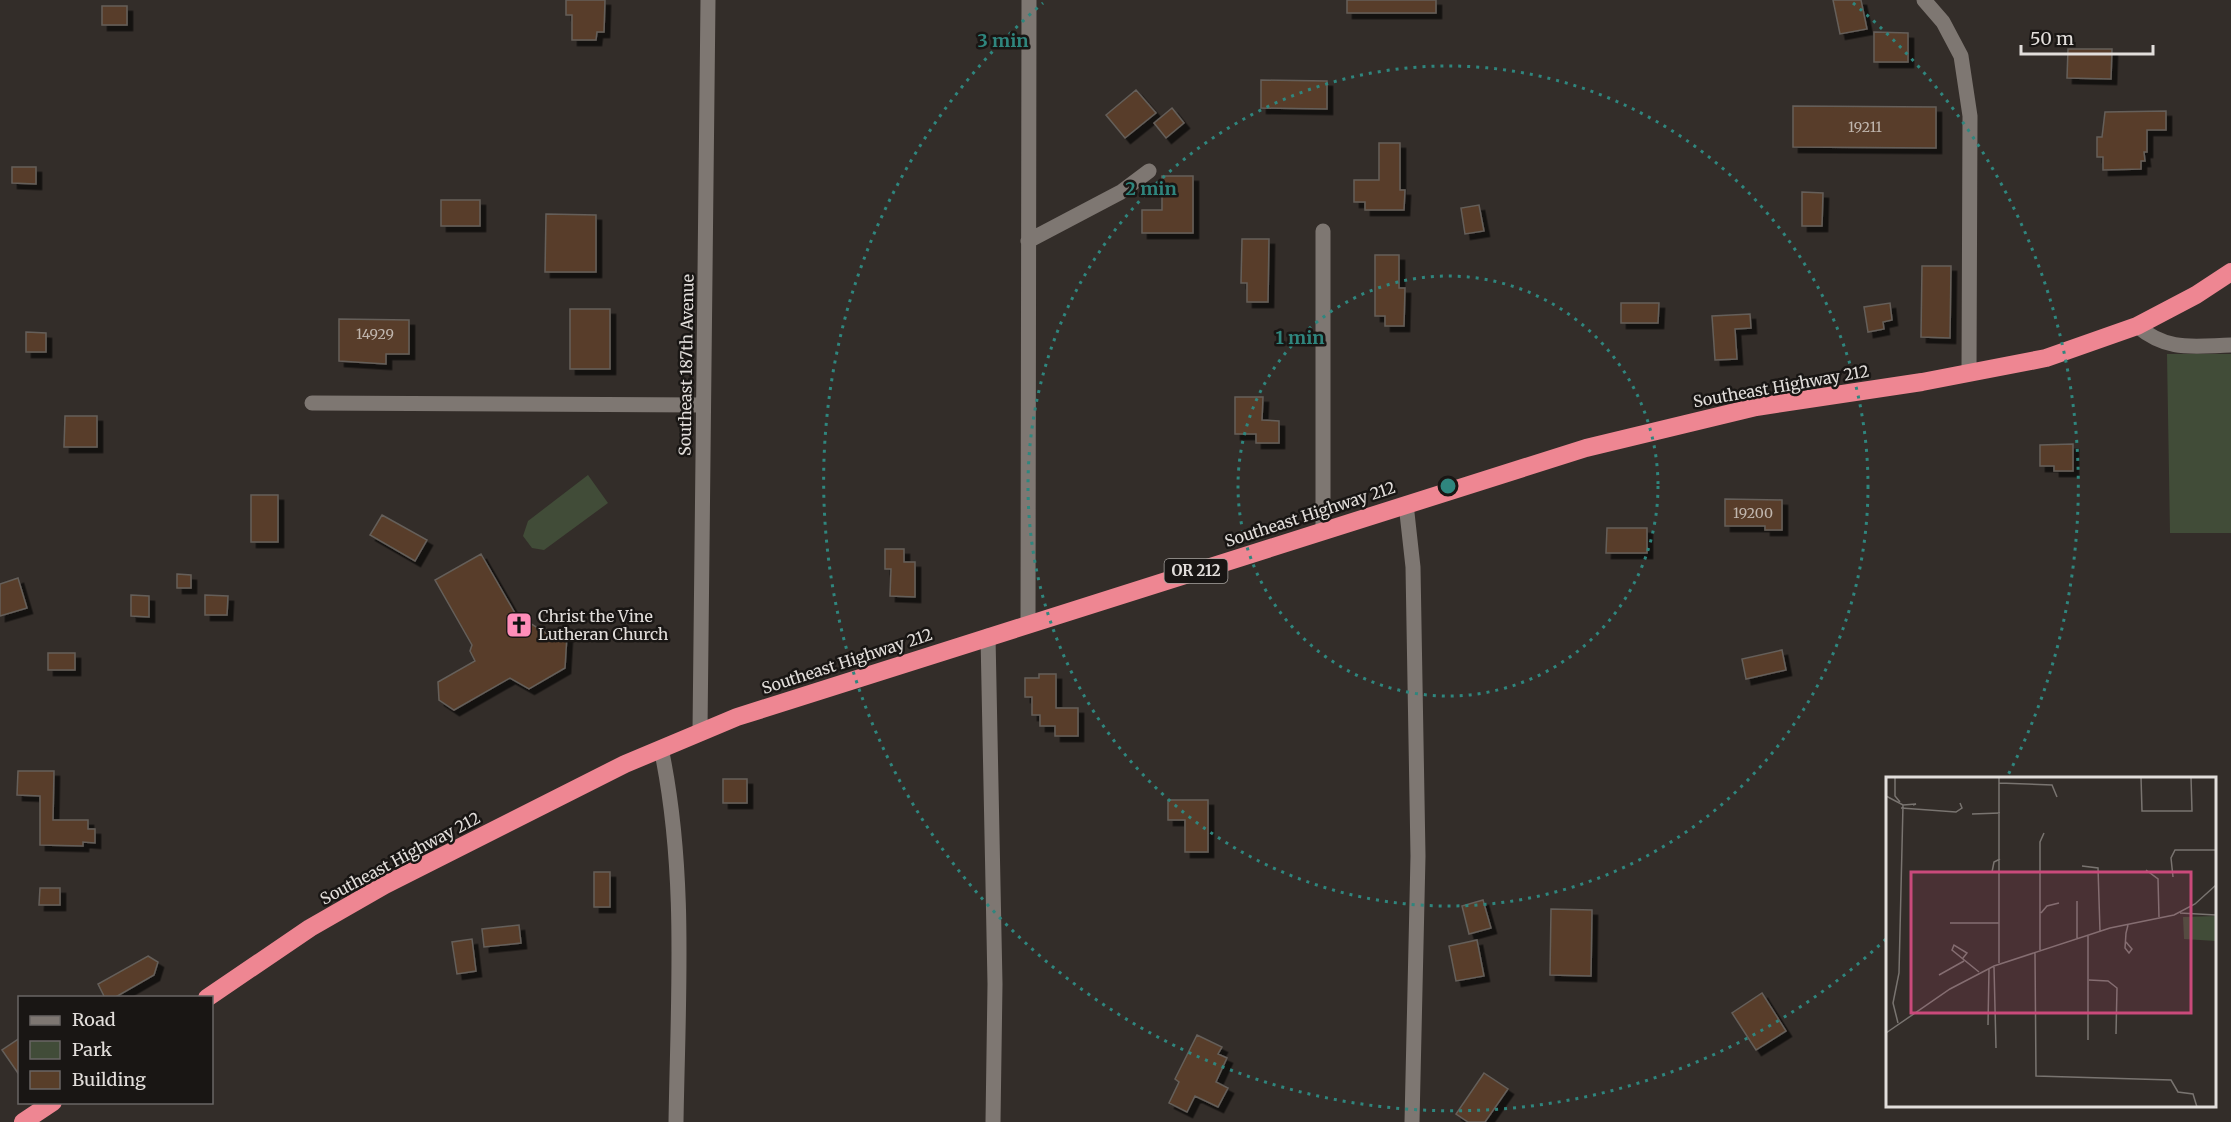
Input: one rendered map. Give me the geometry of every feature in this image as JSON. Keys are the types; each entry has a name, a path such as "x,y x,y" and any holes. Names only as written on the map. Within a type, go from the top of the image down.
{"highway":[{"name":"Southeast Highway 212","path":"210,996 310,928 368,894 700,730 988,636 1578,450 1756,407 1969,374 2046,358 2137,326 2196,295 2231,272"},
{"path":"23,1122 50,1104"}],"street":[{"name":"Southeast 187th Avenue","path":"700,730 708,0"},
{"path":"1028,624 1029,0"},
{"path":"1924,0 1942,22 1961,56 1970,116 1969,374"},
{"path":"1028,241 1121,192 1149,171"},
{"path":"1323,231 1323,531"},
{"path":"2137,326 2152,339 2174,346 2231,345"},
{"path":"312,403 703,405"},
{"path":"1406,504 1413,567 1418,856 1412,1122"},
{"path":"988,636 995,984 993,1122"},
{"path":"661,748 675,825 679,880 676,1122"}],"green space":[{"path":"2167,354 2231,354 2231,533 2170,533"},
{"path":"588,475 608,503 544,550 532,548 523,536 528,521"}],"building":[{"path":"566,0 605,0 604,32 597,32 596,40 572,40 572,15 566,15"},
{"path":"1347,0 1436,0 1436,13 1347,13"},
{"path":"1833,0 1861,0 1867,29 1840,34"},
{"path":"102,6 127,6 127,25 102,25"},
{"path":"1874,32 1908,33 1908,62 1874,62"},
{"path":"2068,49 2112,49 2111,79 2067,78"},
{"path":"1261,80 1327,81 1327,109 1261,108"},
{"path":"1136,90 1156,113 1125,138 1106,115"},
{"path":"1793,106 1936,107 1936,148 1793,147"},
{"path":"1172,108 1184,123 1166,138 1154,123"},
{"path":"2166,111 2166,130 2147,130 2147,152 2144,152 2145,161 2141,161 2141,169 2103,170 2103,157 2097,157 2097,137 2102,137 2105,112"},
{"path":"1379,143 1400,143 1400,190 1405,190 1404,210 1365,210 1365,202 1354,202 1354,180 1379,180"},
{"path":"12,167 36,167 36,184 12,183"},
{"path":"1162,176 1193,176 1193,233 1142,233 1142,210 1162,210"},
{"path":"1802,192 1823,193 1822,226 1802,226"},
{"path":"441,200 480,200 480,226 441,226"},
{"path":"1479,205 1484,231 1465,234 1461,208"},
{"path":"546,214 596,215 596,272 545,272"},
{"path":"1242,239 1269,239 1268,302 1247,302 1247,283 1241,283"},
{"path":"1375,255 1399,255 1399,288 1405,288 1404,326 1385,326 1385,316 1375,316"},
{"path":"1922,266 1951,266 1950,338 1921,337"},
{"path":"1621,303 1659,303 1658,323 1621,323"},
{"path":"1890,303 1892,320 1883,322 1884,329 1868,332 1864,307"},
{"path":"570,309 610,309 610,369 570,369"},
{"path":"1750,314 1751,328 1735,329 1737,359 1715,360 1712,316"},
{"path":"339,319 409,320 409,354 386,354 386,364 339,361"},
{"path":"26,332 46,333 46,352 26,352"},
{"path":"1235,397 1263,397 1262,420 1279,421 1279,443 1256,443 1256,434 1235,434"},
{"path":"65,416 97,416 97,447 64,447"},
{"path":"2073,444 2073,471 2054,471 2054,466 2040,466 2040,445"},
{"path":"251,495 278,495 278,542 251,542"},
{"path":"1725,499 1782,500 1782,530 1765,530 1765,526 1725,526"},
{"path":"382,515 427,540 415,561 370,535"},
{"path":"1607,528 1647,528 1647,553 1606,553"},
{"path":"885,549 904,549 904,562 915,562 915,597 890,596 891,569 885,569"},
{"path":"481,554 523,627 530,623 549,635 567,635 565,668 529,689 510,678 454,710 439,700 438,682 475,661 470,651 472,645 435,580"},
{"path":"177,574 191,575 191,588 177,588"},
{"path":"18,578 27,608 0,616 0,584"},
{"path":"131,595 149,596 149,617 131,616"},
{"path":"205,595 228,596 227,615 205,615"},
{"path":"1782,650 1786,670 1746,679 1742,659"},
{"path":"48,653 75,653 75,670 48,670"},
{"path":"1039,674 1056,674 1056,708 1078,708 1078,736 1055,736 1055,726 1040,726 1040,715 1032,715 1032,697 1025,697 1025,678 1039,678"},
{"path":"18,771 54,771 53,820 88,820 88,829 95,829 95,843 83,842 83,846 40,845 40,796 17,795"},
{"path":"723,779 747,779 747,803 723,803"},
{"path":"1168,800 1208,800 1208,852 1185,852 1185,820 1168,820"},
{"path":"594,872 610,872 610,907 594,907"},
{"path":"40,888 60,888 60,905 39,905"},
{"path":"1483,900 1491,928 1469,934 1462,906"},
{"path":"1551,909 1592,910 1591,976 1550,975"},
{"path":"519,925 521,943 484,947 482,929"},
{"path":"472,939 476,971 457,974 452,942"},
{"path":"1477,940 1484,976 1456,981 1449,946"},
{"path":"148,956 158,962 154,975 117,996 104,996 98,984"},
{"path":"1762,993 1786,1031 1756,1050 1732,1013"},
{"path":"1197,1035 1222,1047 1218,1054 1227,1058 1216,1082 1228,1088 1218,1107 1195,1096 1187,1112 1169,1103 1179,1082 1175,1079"},
{"path":"18,1039 18,1073 2,1050"},
{"path":"1484,1073 1508,1089 1485,1122 1468,1122 1456,1114"}],"place":[{"name":"Christ the Vine Lutheran Church","path":"519,625"}]}
